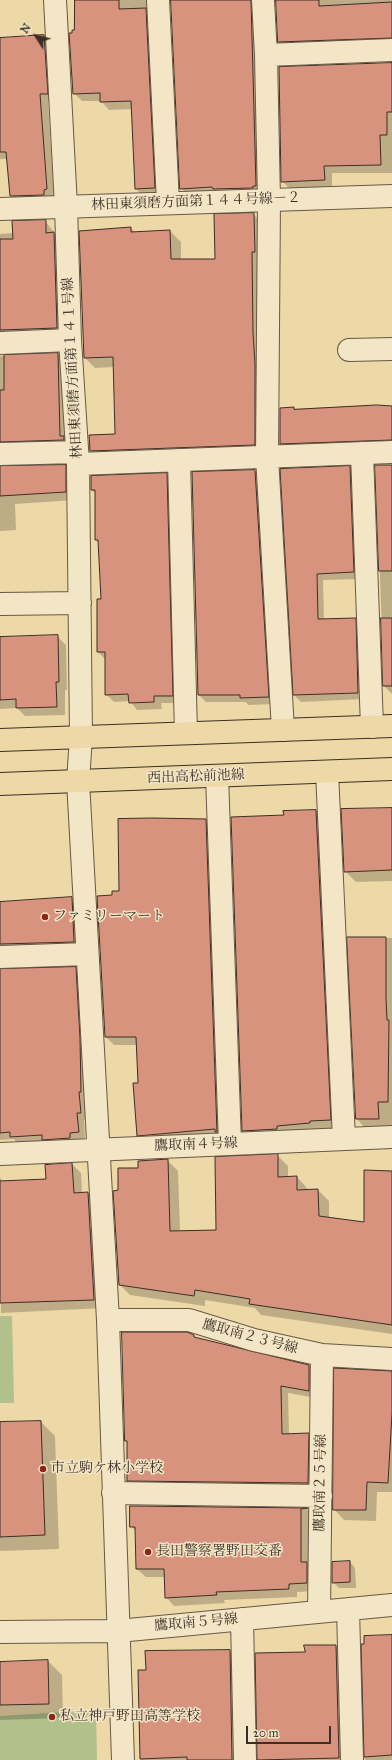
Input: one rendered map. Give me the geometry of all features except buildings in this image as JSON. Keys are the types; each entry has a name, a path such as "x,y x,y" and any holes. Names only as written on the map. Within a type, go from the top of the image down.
{"main road":[{"path":"0,740 382,726"},
{"name":"西出高松前池線","path":"0,784 392,769"}],"street":[{"name":"林田東須磨方面第１４１号線","path":"55,0 66,206 70,340 78,458 81,737 78,781 108,1320 123,1760"},
{"path":"158,0 168,203"},
{"path":"263,0 266,55 269,200 267,457 283,730"},
{"path":"266,55 392,50"},
{"name":"林田東須磨方面第１４４号線－２","path":"0,209 392,196"},
{"path":"0,343 70,340"},
{"path":"349,350 392,349"},
{"path":"0,454 78,458 180,460 392,452"},
{"path":"362,453 382,726"},
{"path":"180,460 186,733"},
{"path":"0,604 80,603"},
{"path":"327,772 344,1139"},
{"path":"217,776 230,1144"},
{"path":"0,957 87,954"},
{"name":"鷹取南４号線","path":"0,1154 392,1137"},
{"name":"鷹取南２３号線","path":"108,1320 189,1320 254,1340 322,1355 392,1359"},
{"name":"鷹取南２５号線","path":"319,1612 322,1355"},
{"path":"113,1493 321,1496"},
{"name":"鷹取南５号線","path":"0,1632 118,1631 392,1605"},
{"path":"348,1609 352,1760"},
{"path":"242,1619 245,1760"}],"green space":[{"path":"0,1316 12,1316 14,1403 0,1403"},
{"path":"96,1710 97,1760 0,1760 0,1716"}],"place":[{"name":"ファミリーマート","path":"45,917"},
{"name":"市立駒ケ林小学校","path":"43,1469"},
{"name":"長田警察署野田交番","path":"148,1552"},
{"name":"私立神戸野田高等学校","path":"52,1717"}]}
